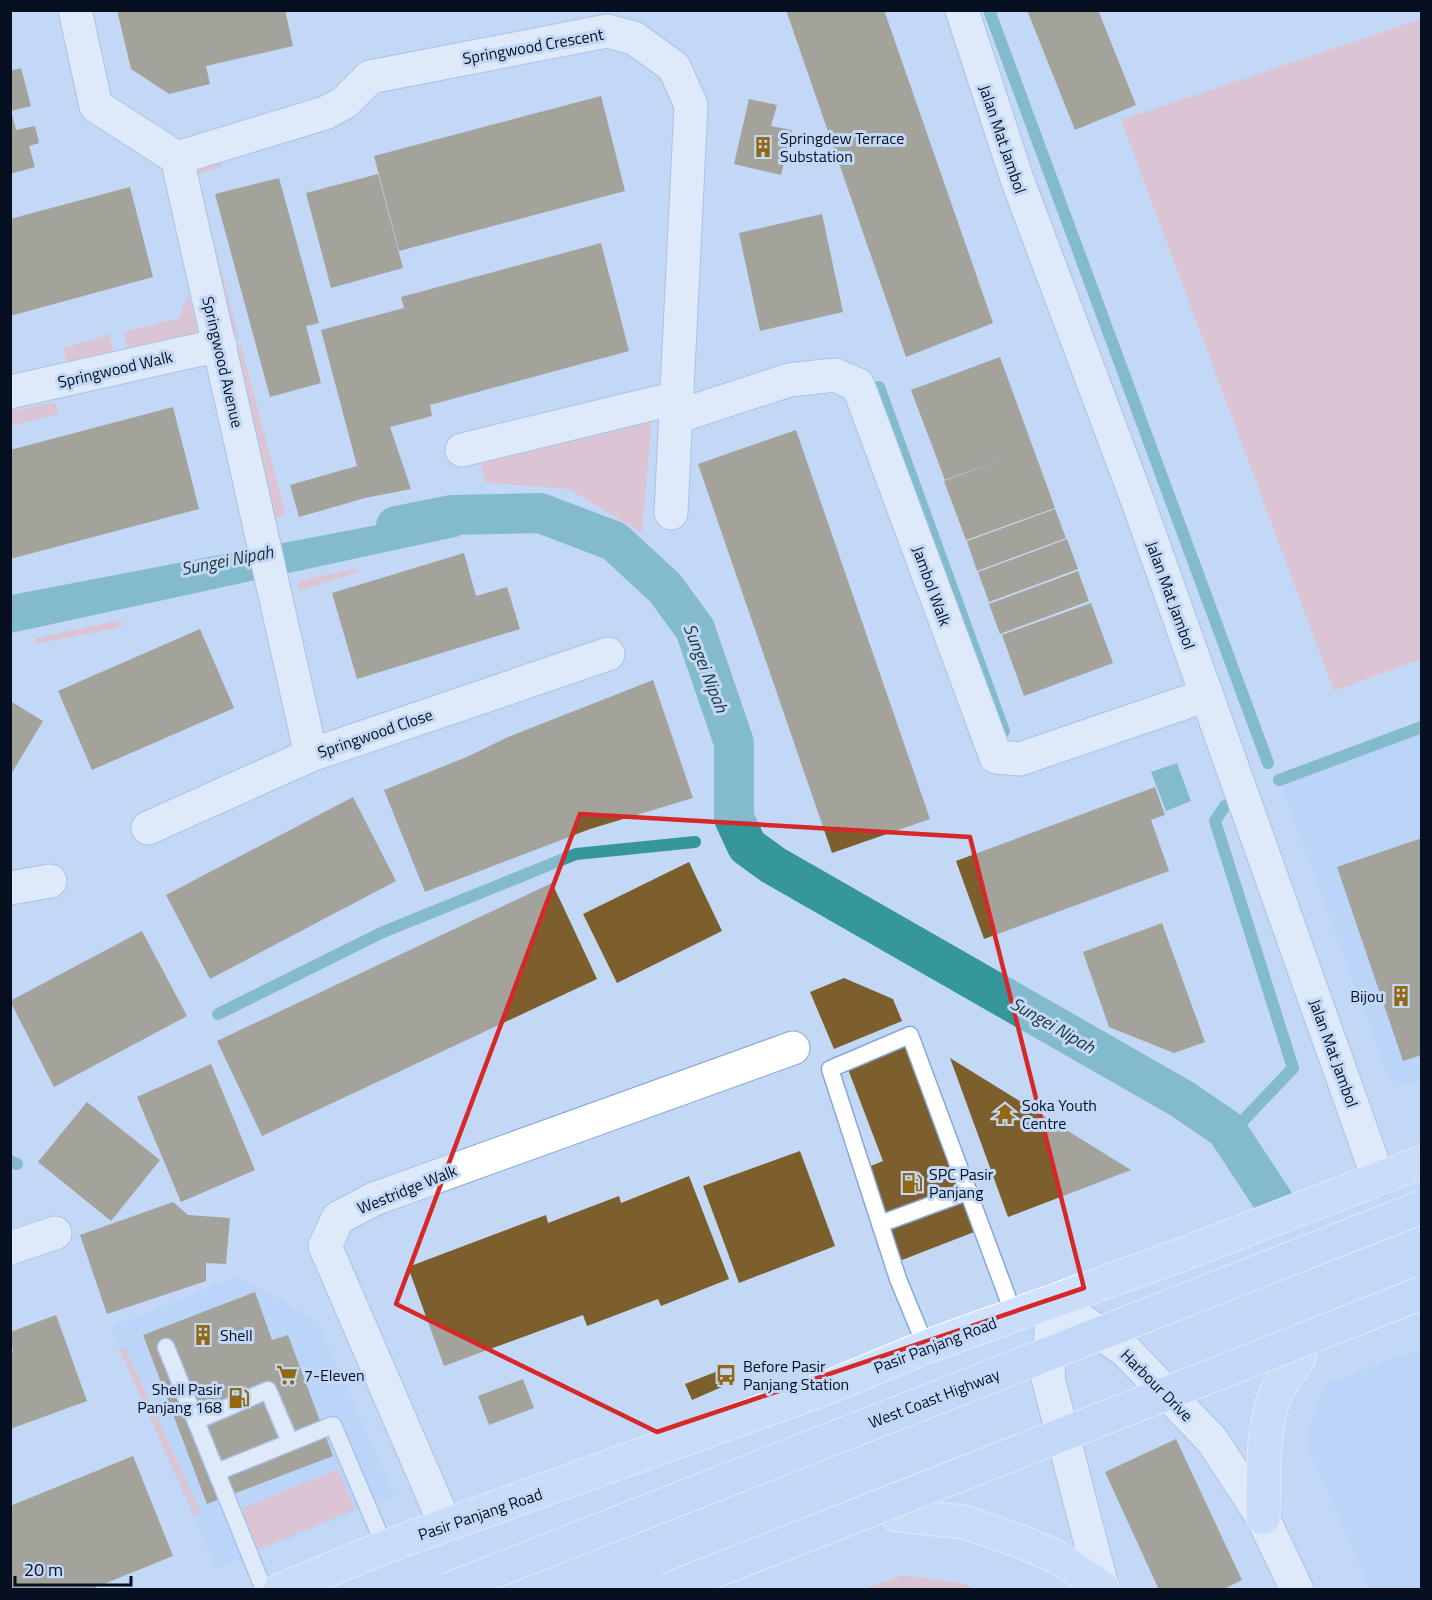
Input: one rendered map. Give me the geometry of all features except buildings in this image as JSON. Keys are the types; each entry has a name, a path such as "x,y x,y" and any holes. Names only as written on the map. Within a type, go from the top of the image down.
{"highway":[{"name":"West Coast Highway","path":"447,1590 1422,1207"},
{"path":"668,1590 1422,1293"}],"main road":[{"name":"Pasir Panjang Road","path":"280,1590 385,1547 824,1389 926,1347 1422,1162"},
{"path":"708,1590 1176,1404 1422,1311"},
{"path":"1263,1518 1264,1465 1270,1416 1276,1394 1299,1358"},
{"path":"897,1515 963,1522 1019,1541 1055,1556 1102,1588"}],"street":[{"path":"75,10 96,106 177,158"},
{"name":"Jalan Mat Jambol","path":"962,10 1017,179 1130,479 1379,1179"},
{"name":"Springwood Crescent","path":"177,158 325,113 344,103 370,77 607,31 634,38 674,67 691,105 671,513"},
{"name":"Springwood Avenue","path":"177,158 311,755"},
{"name":"Springwood Walk","path":"10,392 220,345"},
{"name":"Jambol Walk","path":"676,407 789,380 835,375 858,385 996,757 1020,759 1207,695"},
{"path":"462,450 676,407"},
{"name":"Springwood Close","path":"148,828 311,755 608,654"},
{"path":"10,888 50,881"},
{"name":"Westridge Walk","path":"446,1526 326,1246 338,1218 374,1199 793,1048"},
{"path":"10,1248 55,1233"},
{"path":"1053,1301 1048,1378 1102,1588"},
{"name":"Harbour Drive","path":"1053,1301 1126,1351 1212,1440 1263,1518 1297,1590"}],"lane":[{"path":"926,1347 898,1279 830,1069 910,1035 1014,1315"},
{"path":"880,1224 969,1191"},
{"path":"166,1347 264,1590"},
{"path":"196,1421 268,1390 290,1442"},
{"path":"217,1472 333,1425 385,1547"}],"highlighted area":[{"path":"580,814 970,837 1084,1288 657,1432 396,1304"}],"shaded area":[{"path":"1421,19 1421,659 1334,691 1121,120"},
{"path":"220,158 222,167 196,175 239,338 229,340 231,349 241,345 286,516 273,519 185,168"},
{"path":"188,294 203,349 131,365 124,332 179,318"},
{"path":"110,334 117,369 75,394 63,348"},
{"path":"55,402 58,414 11,426 11,411"},
{"path":"652,416 642,533 569,489 486,483 479,458"},
{"path":"357,568 358,572 299,591 298,581"},
{"path":"121,620 122,627 36,644 35,638"},
{"path":"1421,730 1421,1079 1400,1087 1387,1074 1280,783"},
{"path":"237,1276 317,1320 395,1496 216,1569 110,1327"},
{"path":"125,1347 201,1513 194,1515 119,1349"},
{"path":"1421,1348 1421,1589 1370,1589 1305,1441 1325,1384"},
{"path":"338,1469 355,1509 255,1551 238,1510"},
{"path":"903,1575 966,1584 974,1589 863,1589"}],"water":[{"path":"450,511 460,536 11,633 11,595"},
{"path":"1177,763 1191,801 1166,811 1151,772"}],"waterway":[{"path":"989,10 1268,763"},
{"path":"879,387 1004,731"},
{"name":"Sungei Nipah","path":"396,526 451,515 540,513 614,541 665,588 695,629 734,743 734,818 747,846 773,865 1182,1099 1226,1129 1276,1205"},
{"name":"Sungei Nipah","path":"1279,780 1422,727"},
{"name":"Sungei Nipah","path":"1225,806 1215,821 1293,1068 1236,1128 1226,1129"},
{"path":"218,1014 383,932 576,854 695,842"},
{"path":"10,1161 17,1164"}],"place":[{"name":"Springdew Terrace Substation","path":"763,147"},
{"name":"Bijou","path":"1401,996"},
{"name":"Soka Youth Centre","path":"1005,1114"},
{"name":"SPC Pasir Panjang","path":"912,1183"},
{"name":"Shell","path":"203,1335"},
{"name":"7-Eleven","path":"287,1375"},
{"name":"Before Pasir Panjang Station","path":"726,1375"},
{"name":"Shell Pasir Panjang 168","path":"239,1398"}]}
